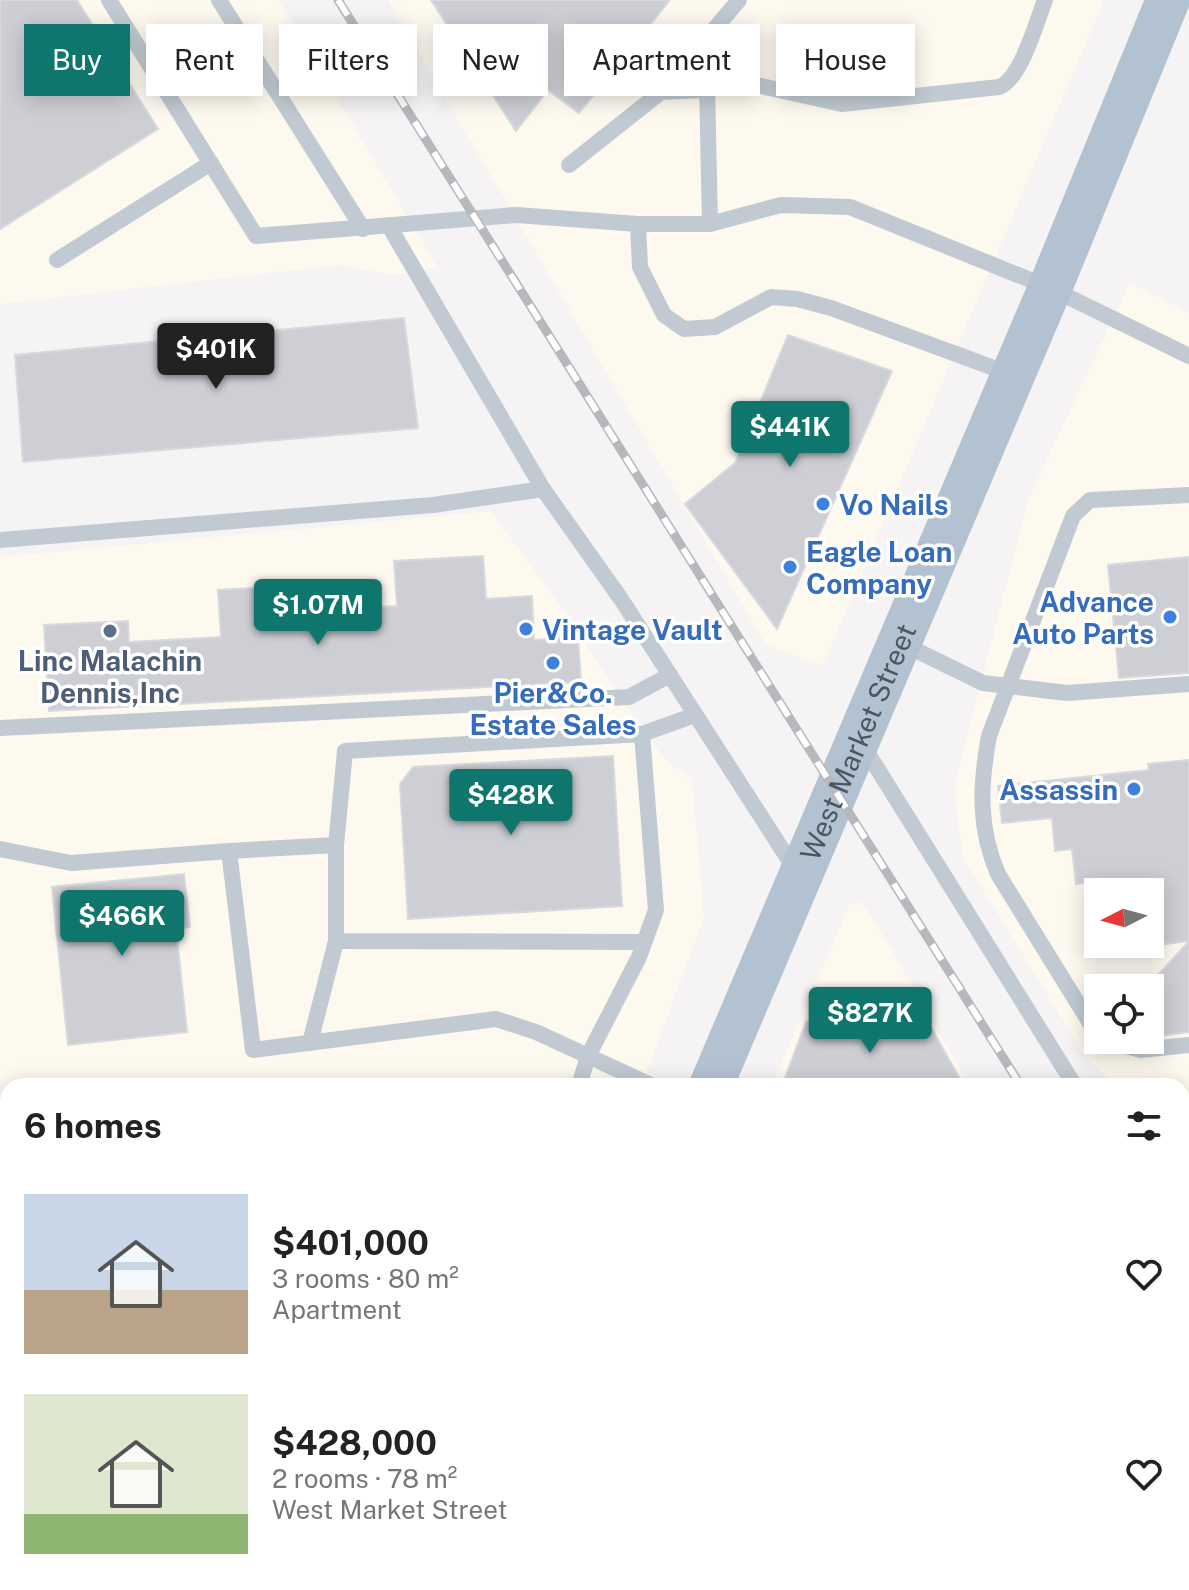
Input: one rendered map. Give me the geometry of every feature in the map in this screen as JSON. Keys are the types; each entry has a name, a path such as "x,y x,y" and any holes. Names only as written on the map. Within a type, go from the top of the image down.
{"main road":[{"name":"West Market Street","path":"714,1078 860,740 1168,0"}],"lane":[{"path":"109,0 256,236 516,215 638,224 710,224 781,205 850,207 1050,288 1189,356"},
{"path":"219,0 363,229"},
{"path":"719,24 739,0"},
{"path":"760,86 842,104 999,87 1008,83 1018,68 1045,0"},
{"path":"569,165 656,96"},
{"path":"705,96 710,224"},
{"path":"57,260 211,163"},
{"path":"638,224 640,267 664,315 684,329 715,327 771,297 797,299 831,308 1013,375"},
{"path":"389,226 543,489 670,675 801,879"},
{"path":"0,540 433,505 543,489"},
{"path":"1084,1013 998,874 984,840 983,765 989,736 1007,685 1073,516 1090,500 1189,495"},
{"path":"899,642 983,683 1067,693 1189,684"},
{"path":"0,728 629,697 670,675"},
{"path":"310,1043 336,941 336,845 345,751 642,734 695,715"},
{"path":"581,1078 588,1056 644,942 656,910 642,734"},
{"path":"860,740 1070,1078"},
{"path":"0,849 71,863 336,845"},
{"path":"229,851 253,1050 496,1019 636,1078"},
{"path":"336,941 644,942"},
{"path":"1164,1048 1189,1045"}],"shaded area":[{"path":"0,0 279,0 293,24 279,24 279,96 336,96 438,268 393,275 339,265 0,304"},
{"path":"388,0 1104,0 823,665 766,645 444,96 548,96 548,24 433,24 433,77 417,49 417,24 402,24"},
{"path":"1130,282 1189,313 1189,1078 1108,1078 1087,1059 964,859 957,819 956,781 1027,502"},
{"path":"491,511 565,612 631,714 668,763 692,779 704,917 645,1078 0,1078 0,557"},
{"path":"860,902 874,919 965,1078 774,1078 850,904"}],"building":[{"path":"0,0 77,0 92,24 24,24 24,96 130,96 130,84 158,129 0,229"},
{"path":"431,0 670,0 651,24 564,24 564,96 593,96 579,113 548,90 548,24 447,24"},
{"path":"493,96 543,96 516,131"},
{"path":"404,318 418,428 23,462 15,355"},
{"path":"788,335 892,371 777,629 685,504 735,463"},
{"path":"483,556 486,599 532,596 534,640 578,637 581,682 49,711 44,625 128,621 129,642 221,637 218,590 308,585 309,611 397,606 394,561"},
{"path":"1189,557 1189,673 1119,678 1108,565"},
{"path":"613,756 622,906 408,919 400,784 413,767"},
{"path":"1189,760 1189,941 1164,944 1164,878 1084,878 1084,883 1076,884 1072,849 1055,851 1052,818 1002,823 998,786 1149,770 1148,764"},
{"path":"184,874 190,927 176,929 187,1032 68,1045 52,887"},
{"path":"1189,941 1189,1032 1164,1035 1164,974 1159,974"},
{"path":"886,1014 888,1036 924,1015 959,1078 785,1078 806,1022"}],"railway":[{"path":"338,0 1016,1078"}],"place":[{"name":"Vo Nails","path":"823,504"},
{"name":"Eagle Loan Company","path":"790,567"},
{"name":"Advance Auto Parts","path":"1170,617"},
{"name":"Vintage Vault","path":"526,629"},
{"name":"Linc Malachin Dennis,Inc","path":"110,631"},
{"name":"Pier&Co. Estate Sales","path":"553,663"},
{"name":"Assassin","path":"1134,789"}]}
